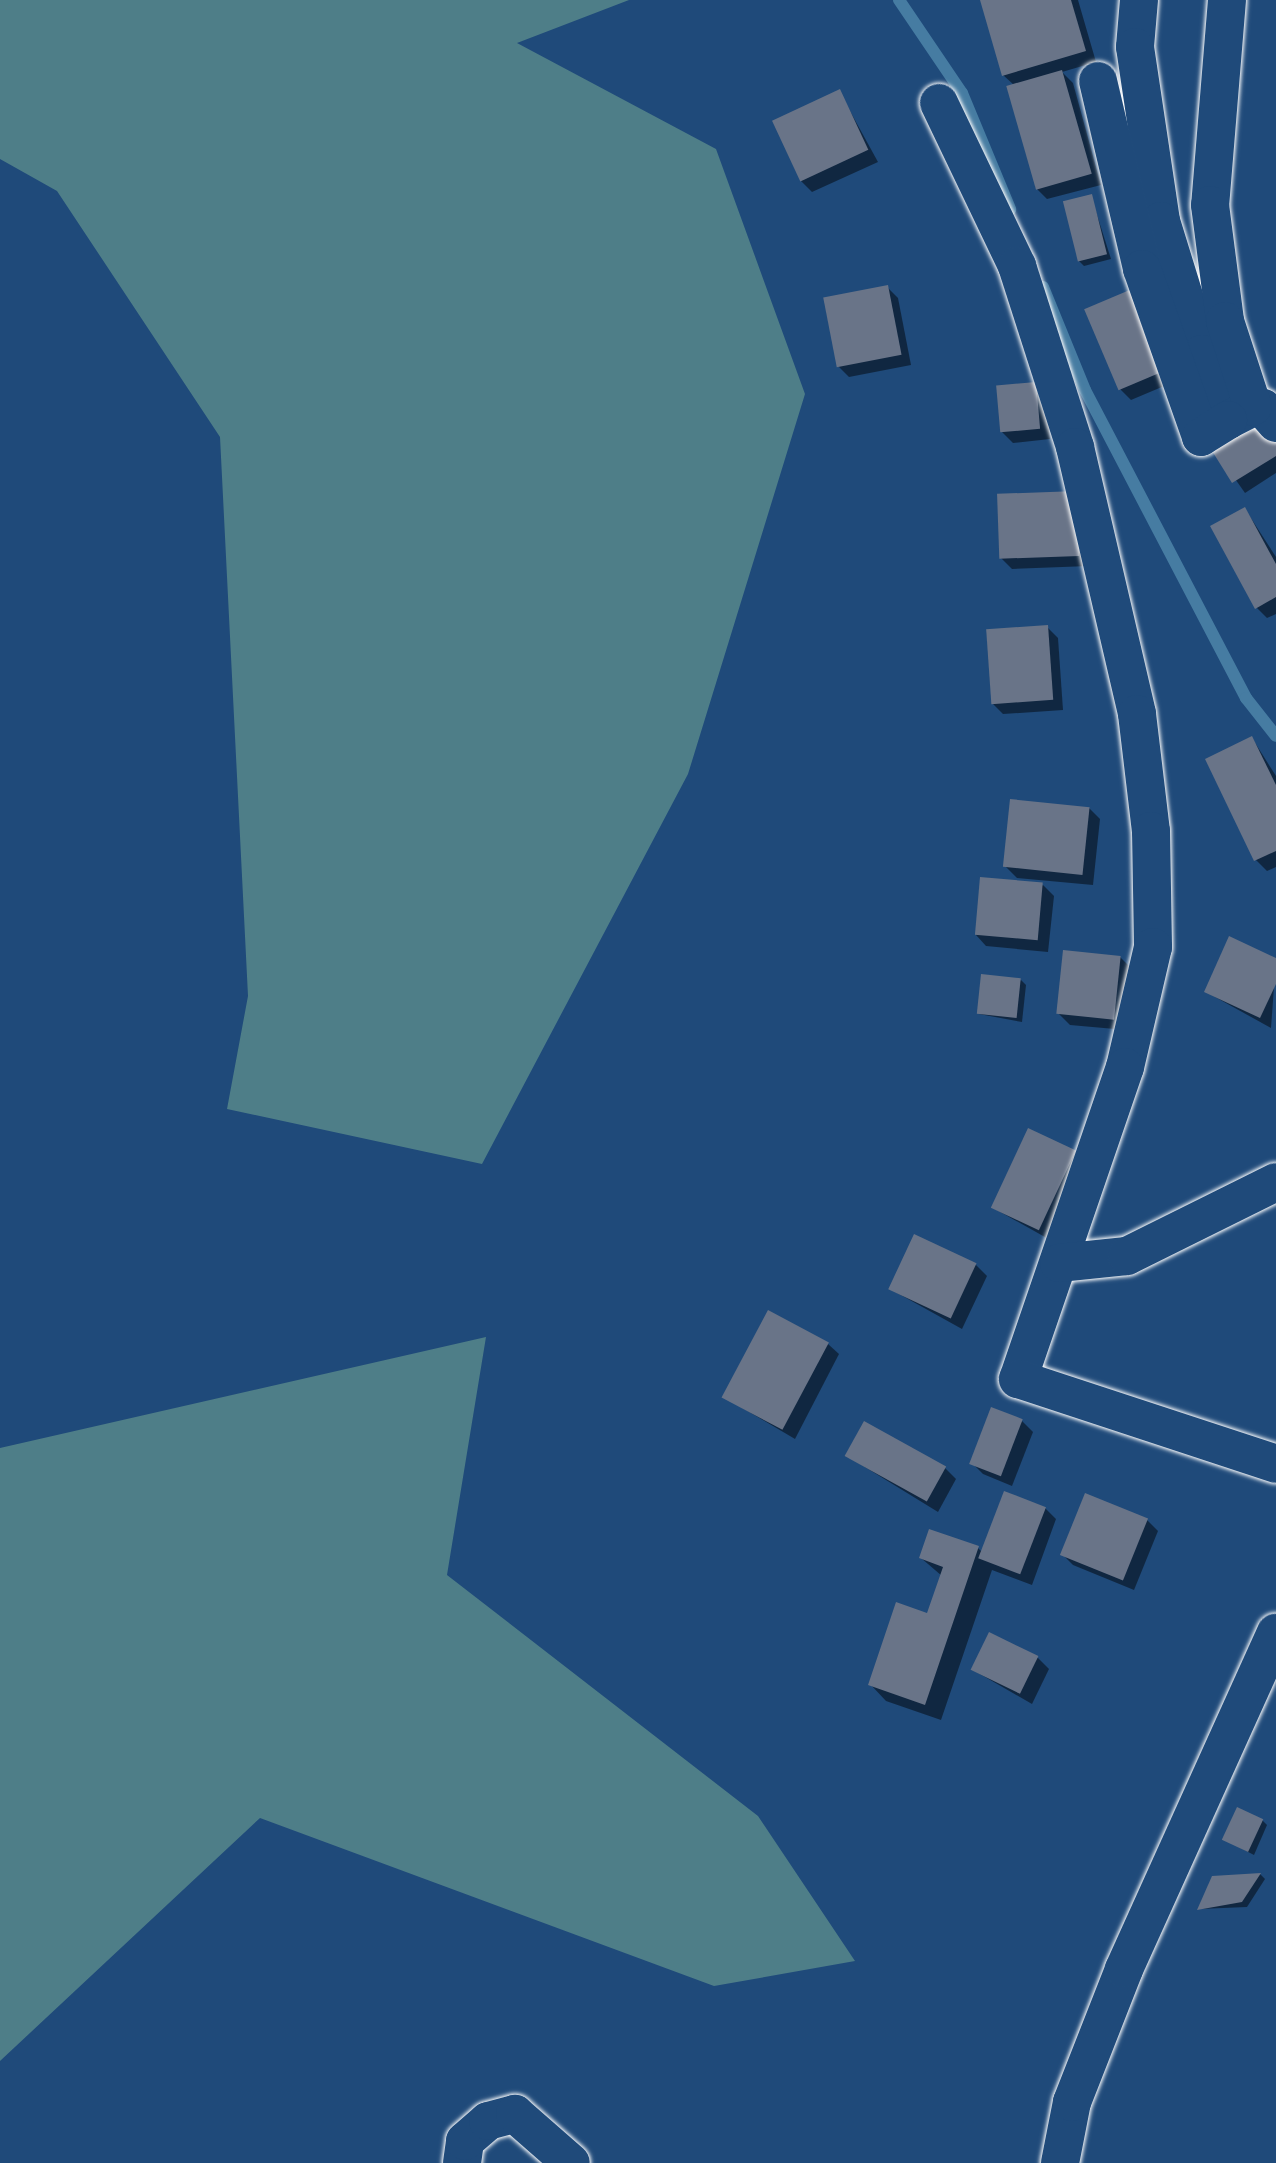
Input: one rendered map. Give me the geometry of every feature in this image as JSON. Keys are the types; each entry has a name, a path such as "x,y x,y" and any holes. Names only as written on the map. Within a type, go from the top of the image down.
{"street":[{"path":"1139,0 1135,47 1161,221 1252,417"},
{"path":"1227,0 1210,205 1225,321 1252,417"},
{"path":"1098,81 1142,269 1200,437 1252,417"},
{"path":"939,103 1017,266 1075,447 1137,714 1151,831 1153,947 1125,1066 1018,1379 1276,1464"},
{"path":"1059,1263 1127,1256 1276,1182"},
{"path":"1060,2163 1072,2102 1124,1969 1276,1633"},
{"path":"462,2163 465,2141 488,2121 515,2114 571,2163"}],"green space":[{"path":"0,0 629,0 517,43 716,149 805,394 688,774 482,1164 227,1109 248,996 220,437 57,191 0,159"},
{"path":"486,1337 447,1575 758,1816 855,1961 714,1986 260,1818 0,2061 0,1448"}],"building":[{"path":"980,0 1071,0 1086,51 1002,76"},
{"path":"1062,70 1092,174 1036,190 1006,86"},
{"path":"840,89 868,150 800,181 772,121"},
{"path":"1092,194 1107,254 1078,261 1063,201"},
{"path":"888,285 902,355 837,367 823,298"},
{"path":"1132,289 1166,370 1119,390 1084,309"},
{"path":"1036,382 1040,429 1000,432 996,385"},
{"path":"1261,413 1276,437 1276,456 1232,483 1209,446"},
{"path":"1077,491 1079,556 999,559 997,494"},
{"path":"1245,507 1276,564 1276,597 1255,609 1210,526"},
{"path":"1048,625 1053,700 991,704 986,629"},
{"path":"1252,736 1276,785 1276,851 1254,861 1205,759"},
{"path":"1010,799 1090,807 1082,875 1003,867"},
{"path":"980,877 1043,882 1038,940 975,935"},
{"path":"1229,936 1276,958 1276,984 1260,1018 1204,992"},
{"path":"1063,950 1121,956 1114,1020 1056,1014"},
{"path":"981,974 1021,978 1017,1018 977,1014"},
{"path":"1028,1128 1076,1150 1039,1230 991,1208"},
{"path":"914,1234 977,1263 951,1318 888,1289"},
{"path":"768,1310 829,1342 782,1430 722,1397"},
{"path":"991,1407 1023,1419 1001,1476 969,1464"},
{"path":"864,1421 946,1467 927,1502 845,1456"},
{"path":"1004,1491 1046,1507 1020,1574 978,1558"},
{"path":"1085,1493 1148,1518 1123,1581 1060,1555"},
{"path":"929,1529 979,1546 925,1705 868,1685 896,1602 927,1613 943,1567 919,1558"},
{"path":"989,1632 1038,1656 1020,1694 971,1670"},
{"path":"1237,1807 1263,1819 1248,1852 1222,1840"},
{"path":"1261,1873 1242,1902 1197,1910 1212,1876"}],"waterway":[{"path":"899,0 962,93 1010,209"},
{"path":"1043,287 1085,390 1246,698 1276,736"}]}
